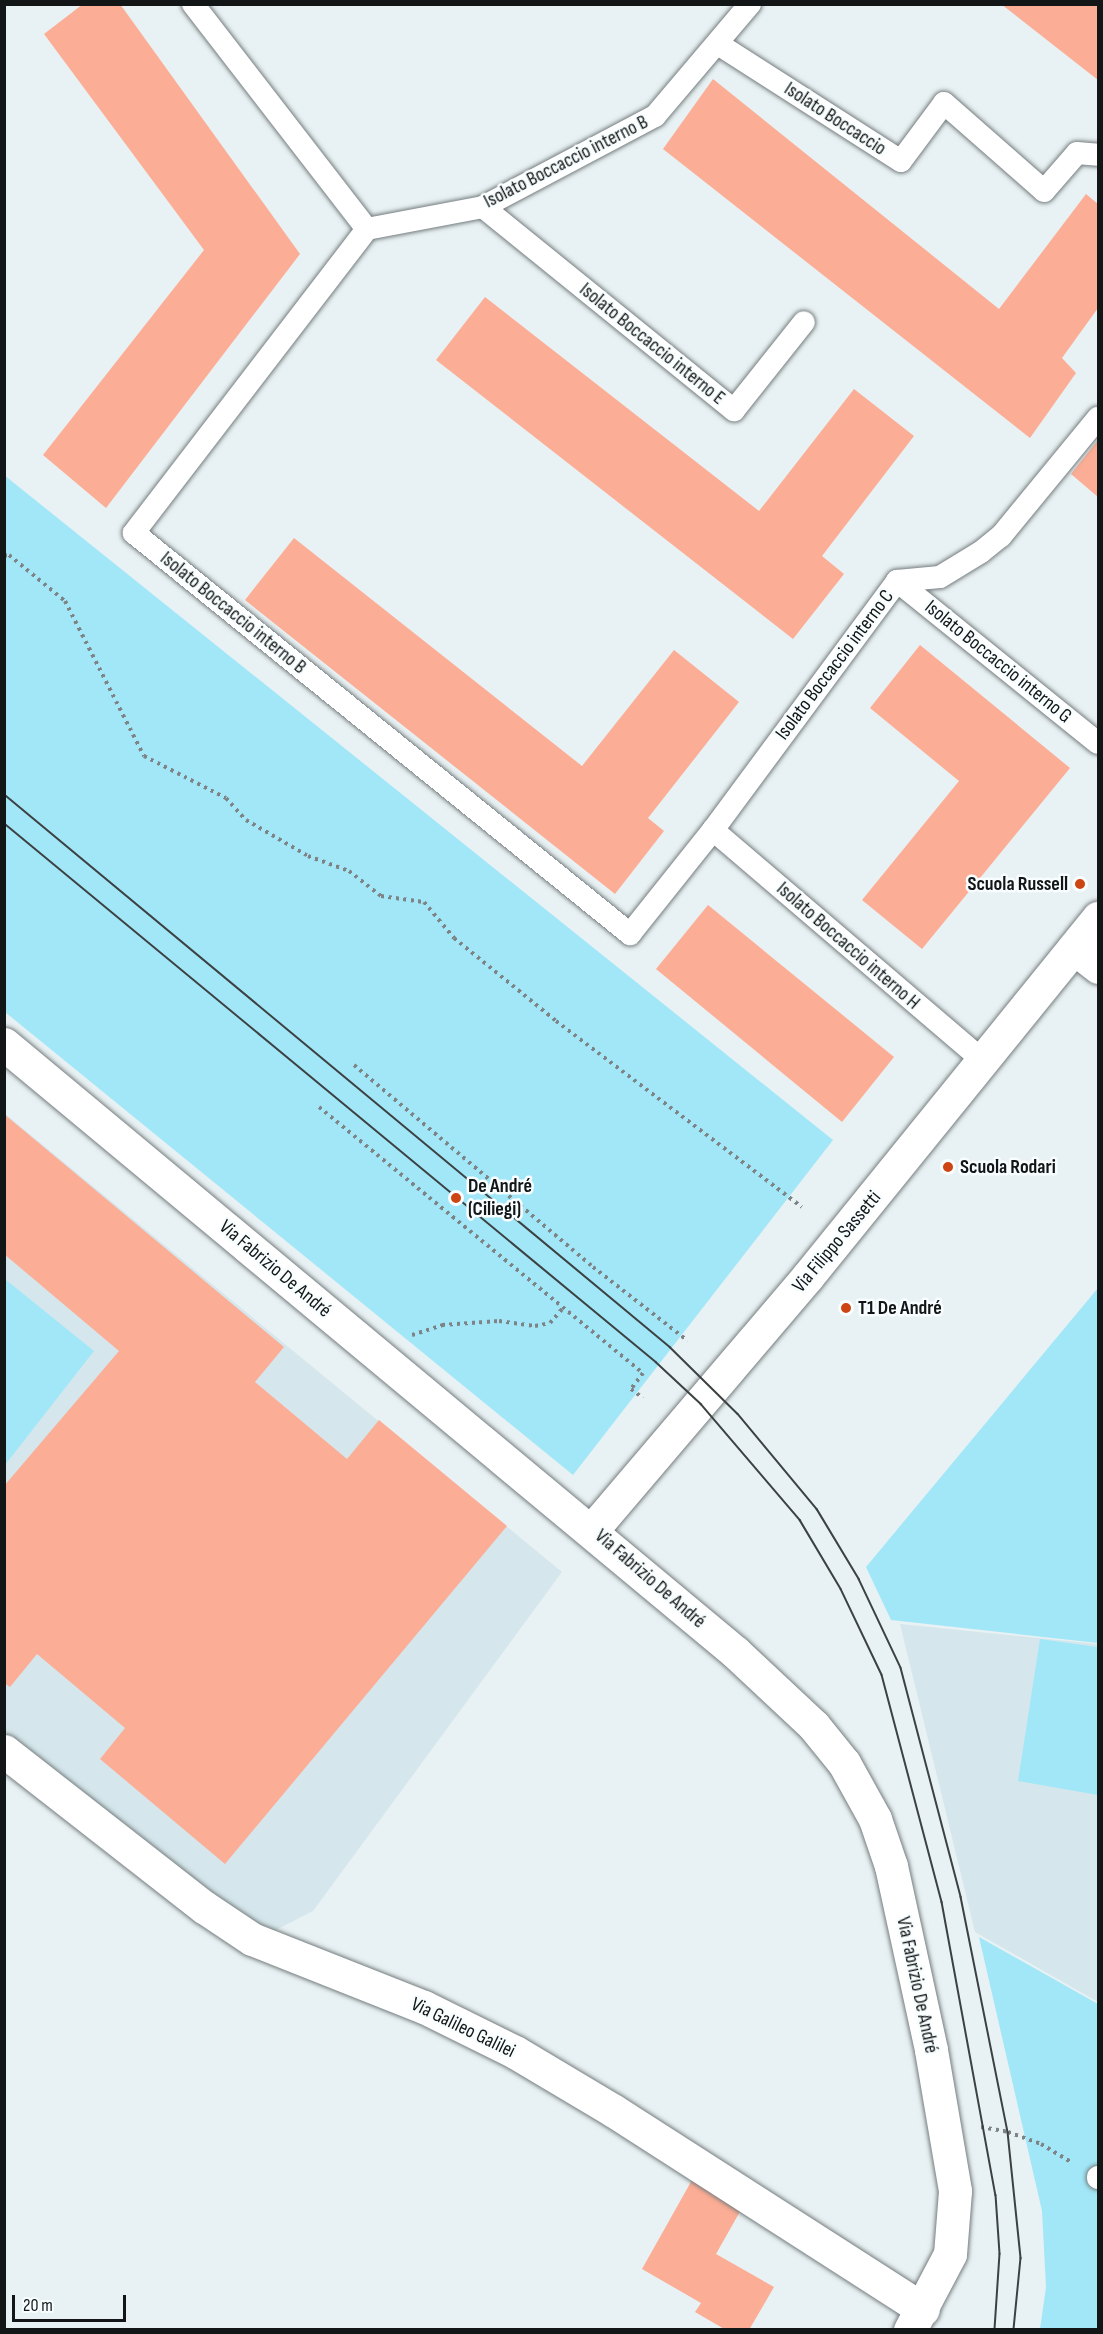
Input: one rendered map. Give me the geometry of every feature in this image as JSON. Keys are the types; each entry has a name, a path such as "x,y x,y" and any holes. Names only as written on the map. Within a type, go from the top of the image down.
{"street":[{"name":"Via Filippo Sassetti","path":"592,1530 808,1276 983,1061 1086,958 1098,918"},
{"name":"Via Fabrizio De André","path":"4,1044 592,1530 735,1652 814,1726 848,1770 875,1819 891,1866 945,2120 955,2191 953,2244 943,2272 917,2319"},
{"name":"Via Galileo Galilei","path":"4,1751 204,1907 252,1939 424,2007 515,2052 614,2110 917,2319"}],"lane":[{"path":"193,4 367,229"},
{"name":"Isolato Boccaccio interno B","path":"630,934 134,533 367,229 483,207 655,116 750,4"},
{"name":"Isolato Boccaccio","path":"718,44 901,161 944,103 1044,191 1077,153 1098,155"},
{"name":"Isolato Boccaccio interno E","path":"483,207 734,410 804,322"},
{"name":"Isolato Boccaccio interno C","path":"630,934 713,830 897,581 940,577 981,552 1001,536 1098,418"},
{"name":"Isolato Boccaccio interno G","path":"897,581 1098,743"},
{"name":"Isolato Boccaccio interno H","path":"713,830 983,1061"}],"path":[{"path":"4,556 9,555 65,601 144,756 226,798 246,820 308,856 349,871 381,896 424,902 454,938 528,998 802,1207"},
{"path":"354,1065 593,1267 688,1341"},
{"path":"319,1107 643,1373 631,1389 643,1398"},
{"path":"402,1338 442,1325 499,1321 536,1326 550,1323 563,1308"},
{"path":"974,2127 1008,2132 1041,2144 1098,2178"}],"shaded area":[{"path":"4,475 833,1140 573,1475 5,1012"},
{"path":"4,1113 562,1572 313,1911 266,1935 219,1906 37,1755 5,1734"},
{"path":"5,1279 94,1351 5,1465"},
{"path":"1098,1288 1098,1643 891,1620 866,1567"},
{"path":"900,1624 1098,1644 1098,2002 975,1932"},
{"path":"1040,1639 1098,1647 1098,1795 1018,1781"},
{"path":"979,1937 1098,2004 1098,2329 1040,2329 1046,2287 1042,2211"}],"building":[{"path":"83,4 120,4 300,254 106,508 43,455 204,250 44,34"},
{"path":"1001,4 1098,4 1098,80"},
{"path":"713,79 999,309 1086,194 1098,204 1098,308 1062,358 1076,373 1030,438 663,149"},
{"path":"485,297 759,511 854,389 914,436 822,556 844,574 793,639 436,360"},
{"path":"1098,440 1098,497 1071,474"},
{"path":"294,538 582,766 674,650 739,702 648,818 664,831 615,894 245,600"},
{"path":"920,645 1070,768 922,949 862,900 959,781 870,708"},
{"path":"708,905 894,1057 842,1122 656,969"},
{"path":"4,1114 284,1347 255,1382 347,1459 379,1420 507,1526 225,1864 100,1759 125,1728 37,1654 10,1687 4,1683 4,1486 119,1351 4,1254"},
{"path":"692,2180 742,2208 716,2254 774,2287 749,2330 726,2330 695,2312 701,2303 642,2269"}],"tram line":[{"path":"4,794 670,1347 738,1414 817,1509 859,1579 901,1668 961,1897 1008,2132 1021,2258 1014,2330"},
{"path":"4,823 656,1362 701,1404 800,1520 841,1589 882,1675 942,1902 996,2195 1000,2254 995,2330"}],"place":[{"name":"Scuola Russell","path":"1080,884"},
{"name":"Scuola Rodari","path":"948,1167"},
{"name":"De André (Ciliegi)","path":"456,1198"},
{"name":"T1 De André","path":"846,1308"}]}
